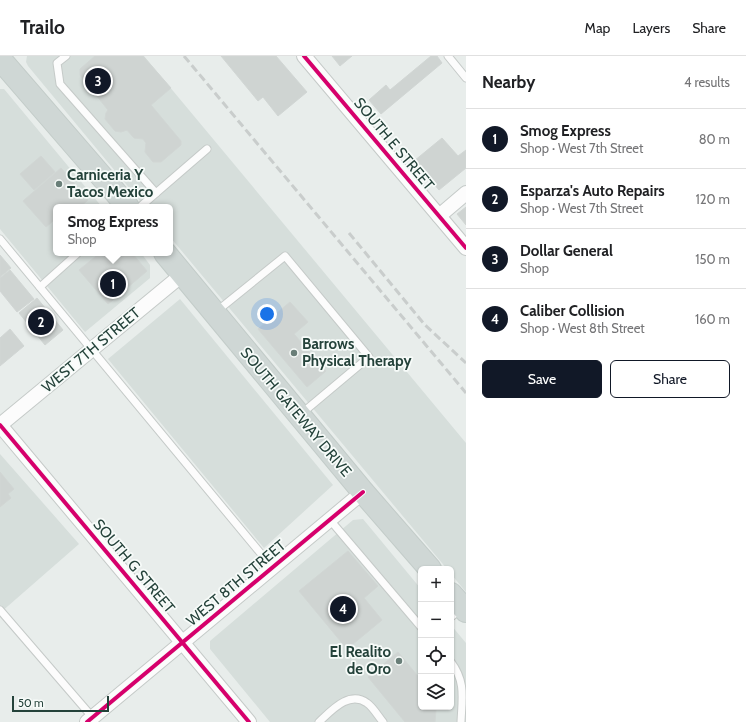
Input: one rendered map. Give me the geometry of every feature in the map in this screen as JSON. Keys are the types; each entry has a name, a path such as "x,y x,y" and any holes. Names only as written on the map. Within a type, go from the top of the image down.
{"main road":[{"path":"0,59 125,204"},
{"name":"SOUTH GATEWAY DRIVE","path":"167,256 363,492 427,566"}],"street":[{"name":"SOUTH E STREET","path":"304,56 466,248"},
{"path":"439,216 466,193"},
{"name":"WEST 7TH STREET","path":"0,425 182,274"},
{"name":"SOUTH G STREET","path":"0,425 249,722"},
{"name":"WEST 8TH STREET","path":"92,720 363,492"}],"lane":[{"path":"66,56 58,63 60,84 156,193"},
{"path":"448,56 466,78"},
{"path":"143,204 207,149"},
{"path":"0,239 272,567"},
{"path":"40,287 75,256"},
{"path":"214,313 284,256 369,357 300,415"},
{"path":"330,520 418,623"},
{"path":"0,610 92,720"},
{"path":"454,665 458,670 463,683 461,722"},
{"path":"319,722 343,702 355,699 367,702 383,722"}],"shaded area":[{"path":"27,56 144,56 466,443 466,592 454,578 454,566 444,566 173,241 173,204 143,204 26,62"},
{"path":"0,89 4,89 100,204 53,204 53,256 143,256 150,265 150,278 85,332 0,229"},
{"path":"180,299 333,485 264,548 108,359"},
{"path":"0,454 79,544 0,613"},
{"path":"363,519 418,585 418,710 454,710 454,629 466,643 466,722 270,722 210,649 210,641 353,520"}],"building":[{"path":"95,56 143,56 171,88 151,105 181,141 181,145 161,162 153,162 145,152 146,143 143,139 134,138 127,130 121,132 115,131 105,119 108,110 80,75 80,69"},
{"path":"221,56 276,56 307,92 278,116 263,97 258,101"},
{"path":"332,56 352,56 340,66"},
{"path":"431,56 437,56 442,63 381,114 369,100 386,85 390,90"},
{"path":"442,138 458,156 466,150 466,168 439,190 414,161"},
{"path":"41,156 55,172 34,190 20,174"},
{"name":"Carniceria Y Tacos Mexico","path":"61,168 88,200 83,204 53,204 53,221 46,227 23,201"},
{"path":"466,207 466,225 457,214"},
{"path":"0,255 11,268 0,277"},
{"path":"96,256 134,256 147,271 108,304 79,270"},
{"path":"10,270 34,299 17,312 0,291 0,278"},
{"path":"37,298 63,330 45,345 19,313"},
{"name":"Barrows Physical Therapy","path":"290,302 308,322 294,334 326,371 307,387 258,329"},
{"path":"10,329 24,346 0,366 0,338"},
{"path":"0,472 14,489 8,494 11,498 0,507"},
{"path":"348,551 378,586 364,598 382,620 347,649 299,591"},
{"path":"398,652 418,676 418,710 436,710 435,722 405,722 368,677"}],"railway":[{"path":"184,56 466,393"},
{"path":"349,233 425,325 466,363"}],"cycle path":[{"path":"304,56 466,248"},
{"path":"0,425 249,722"},
{"path":"87,722 363,492"}],"place":[{"name":"Dollar General","path":"98,81"},
{"name":"Carniceria Y Tacos Mexico","path":"59,184"},
{"name":"Smog Express","path":"113,284"},
{"name":"Esparza's Auto Repairs","path":"41,322"},
{"name":"Barrows Physical Therapy","path":"294,353"},
{"name":"Caliber Collision","path":"343,609"},
{"name":"El Realito de Oro","path":"399,661"}]}
